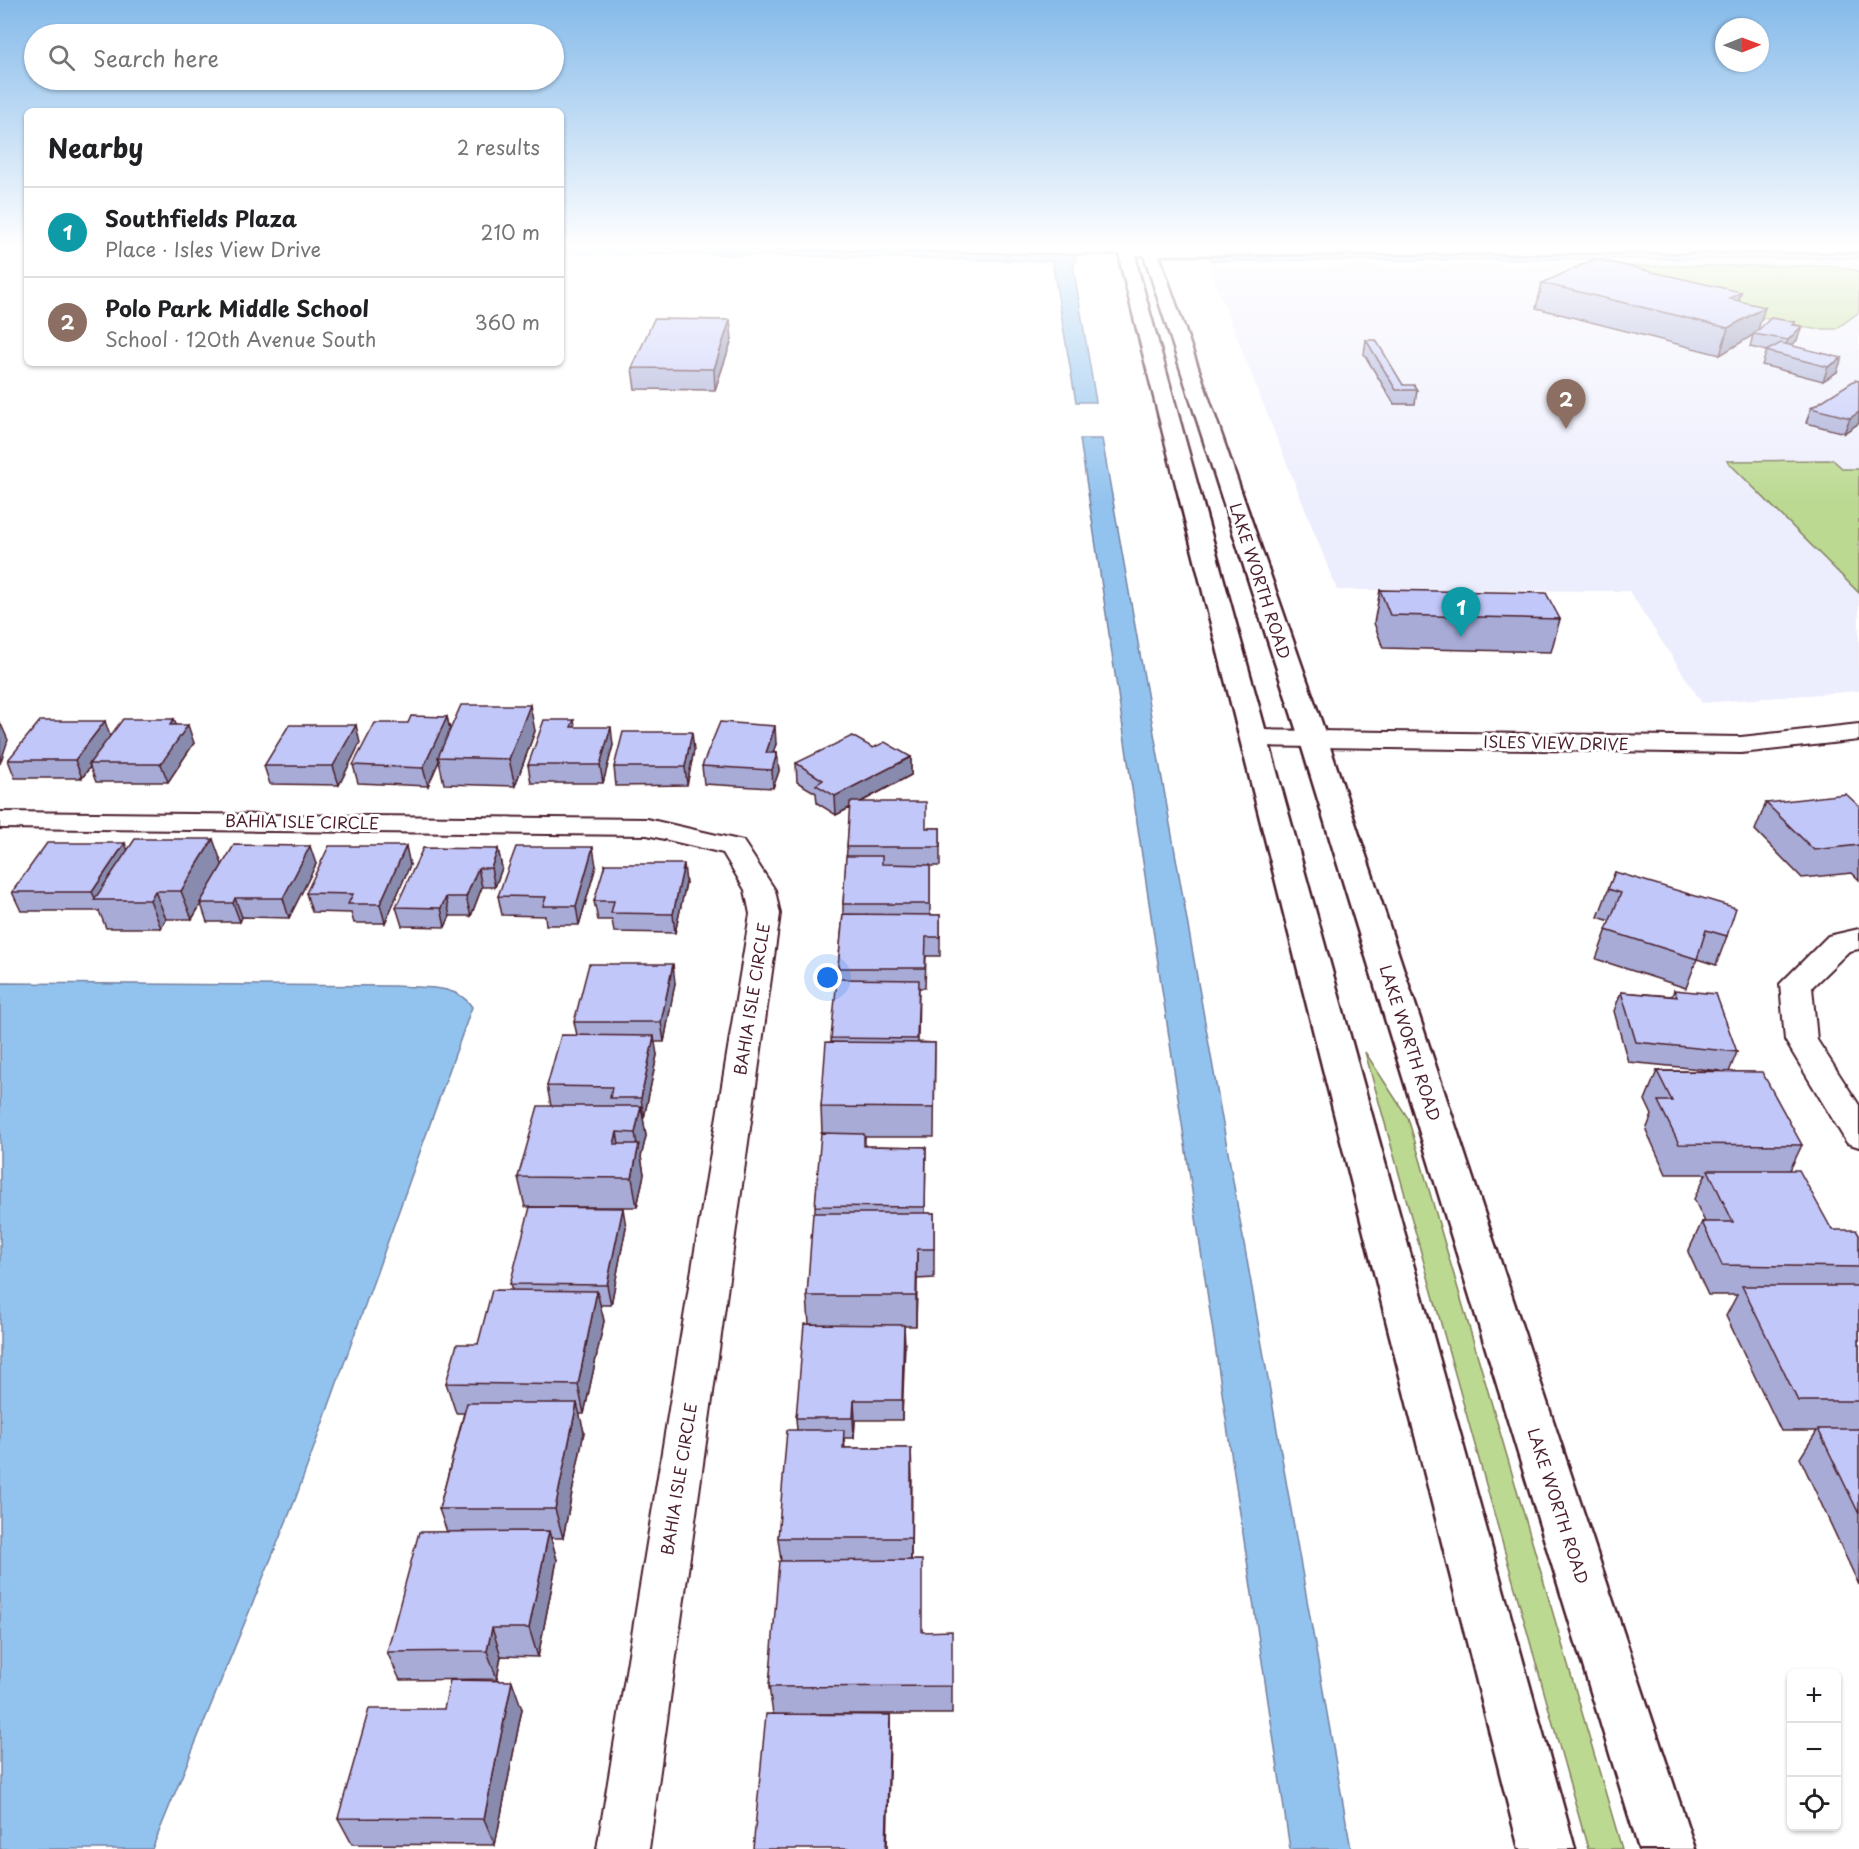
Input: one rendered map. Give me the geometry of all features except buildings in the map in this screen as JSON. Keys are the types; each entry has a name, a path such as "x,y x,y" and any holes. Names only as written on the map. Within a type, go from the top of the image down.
{"street":[{"path":"1147,330 1547,1849"},
{"name":"LAKE WORTH ROAD","path":"1168,330 1314,741 1667,1849"},
{"name":"ISLES VIEW DRIVE","path":"1253,738 1314,741 1740,745 1859,732"},
{"name":"BAHIA ISLE CIRCLE","path":"0,820 647,827 733,847 760,890 765,914 623,1849"},
{"path":"1859,939 1839,943 1796,984 1801,1040 1859,1134"}],"shaded area":[{"path":"1234,330 1859,330 1859,691 1702,703 1629,591 1337,590"}],"green space":[{"path":"1833,460 1843,469 1859,469 1859,593 1727,461"},
{"path":"1365,1052 1408,1118 1622,1849 1588,1849"}],"water":[{"path":"1064,330 1084,330 1096,402 1076,402"},
{"path":"1080,439 1102,439 1351,1849 1290,1849"},
{"path":"0,983 426,987 448,990 465,999 472,1007 295,1500 152,1849 0,1849"}],"place":[{"name":"Polo Park Middle School","path":"1566,429"},
{"name":"Southfields Plaza","path":"1461,637"}]}
